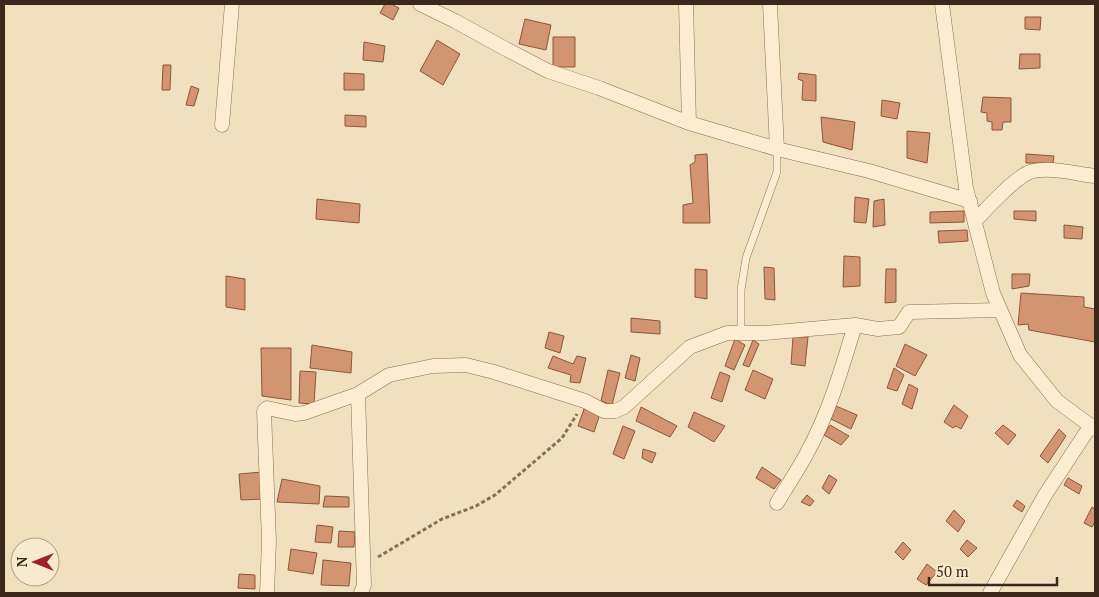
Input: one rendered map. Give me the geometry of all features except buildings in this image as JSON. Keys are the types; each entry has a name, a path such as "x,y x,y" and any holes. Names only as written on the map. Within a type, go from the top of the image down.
{"street":[{"path":"222,125 232,4"},
{"path":"686,4 689,123"},
{"path":"770,4 777,149"},
{"path":"942,4 966,188 993,293 1020,355 1057,401 1093,427 1045,495 990,593"},
{"path":"426,5 548,70 689,123 777,149 869,171 970,201"},
{"path":"975,221 998,197 1028,172 1045,169 1095,176"},
{"path":"267,593 269,541 264,411 267,408 304,414 358,394 390,375 433,366 466,365 585,401 604,411 615,410 624,407 690,347 727,333 765,333 855,325 878,329 899,327 908,312 1000,310"},
{"path":"777,503 807,452 825,413 843,367 855,325"},
{"path":"358,394 364,565 364,585 361,593"}],"lane":[{"path":"741,333 741,290 746,258 777,172 777,149"}],"path":[{"path":"364,565 442,519 476,506 495,495 562,438 585,401"}]}
